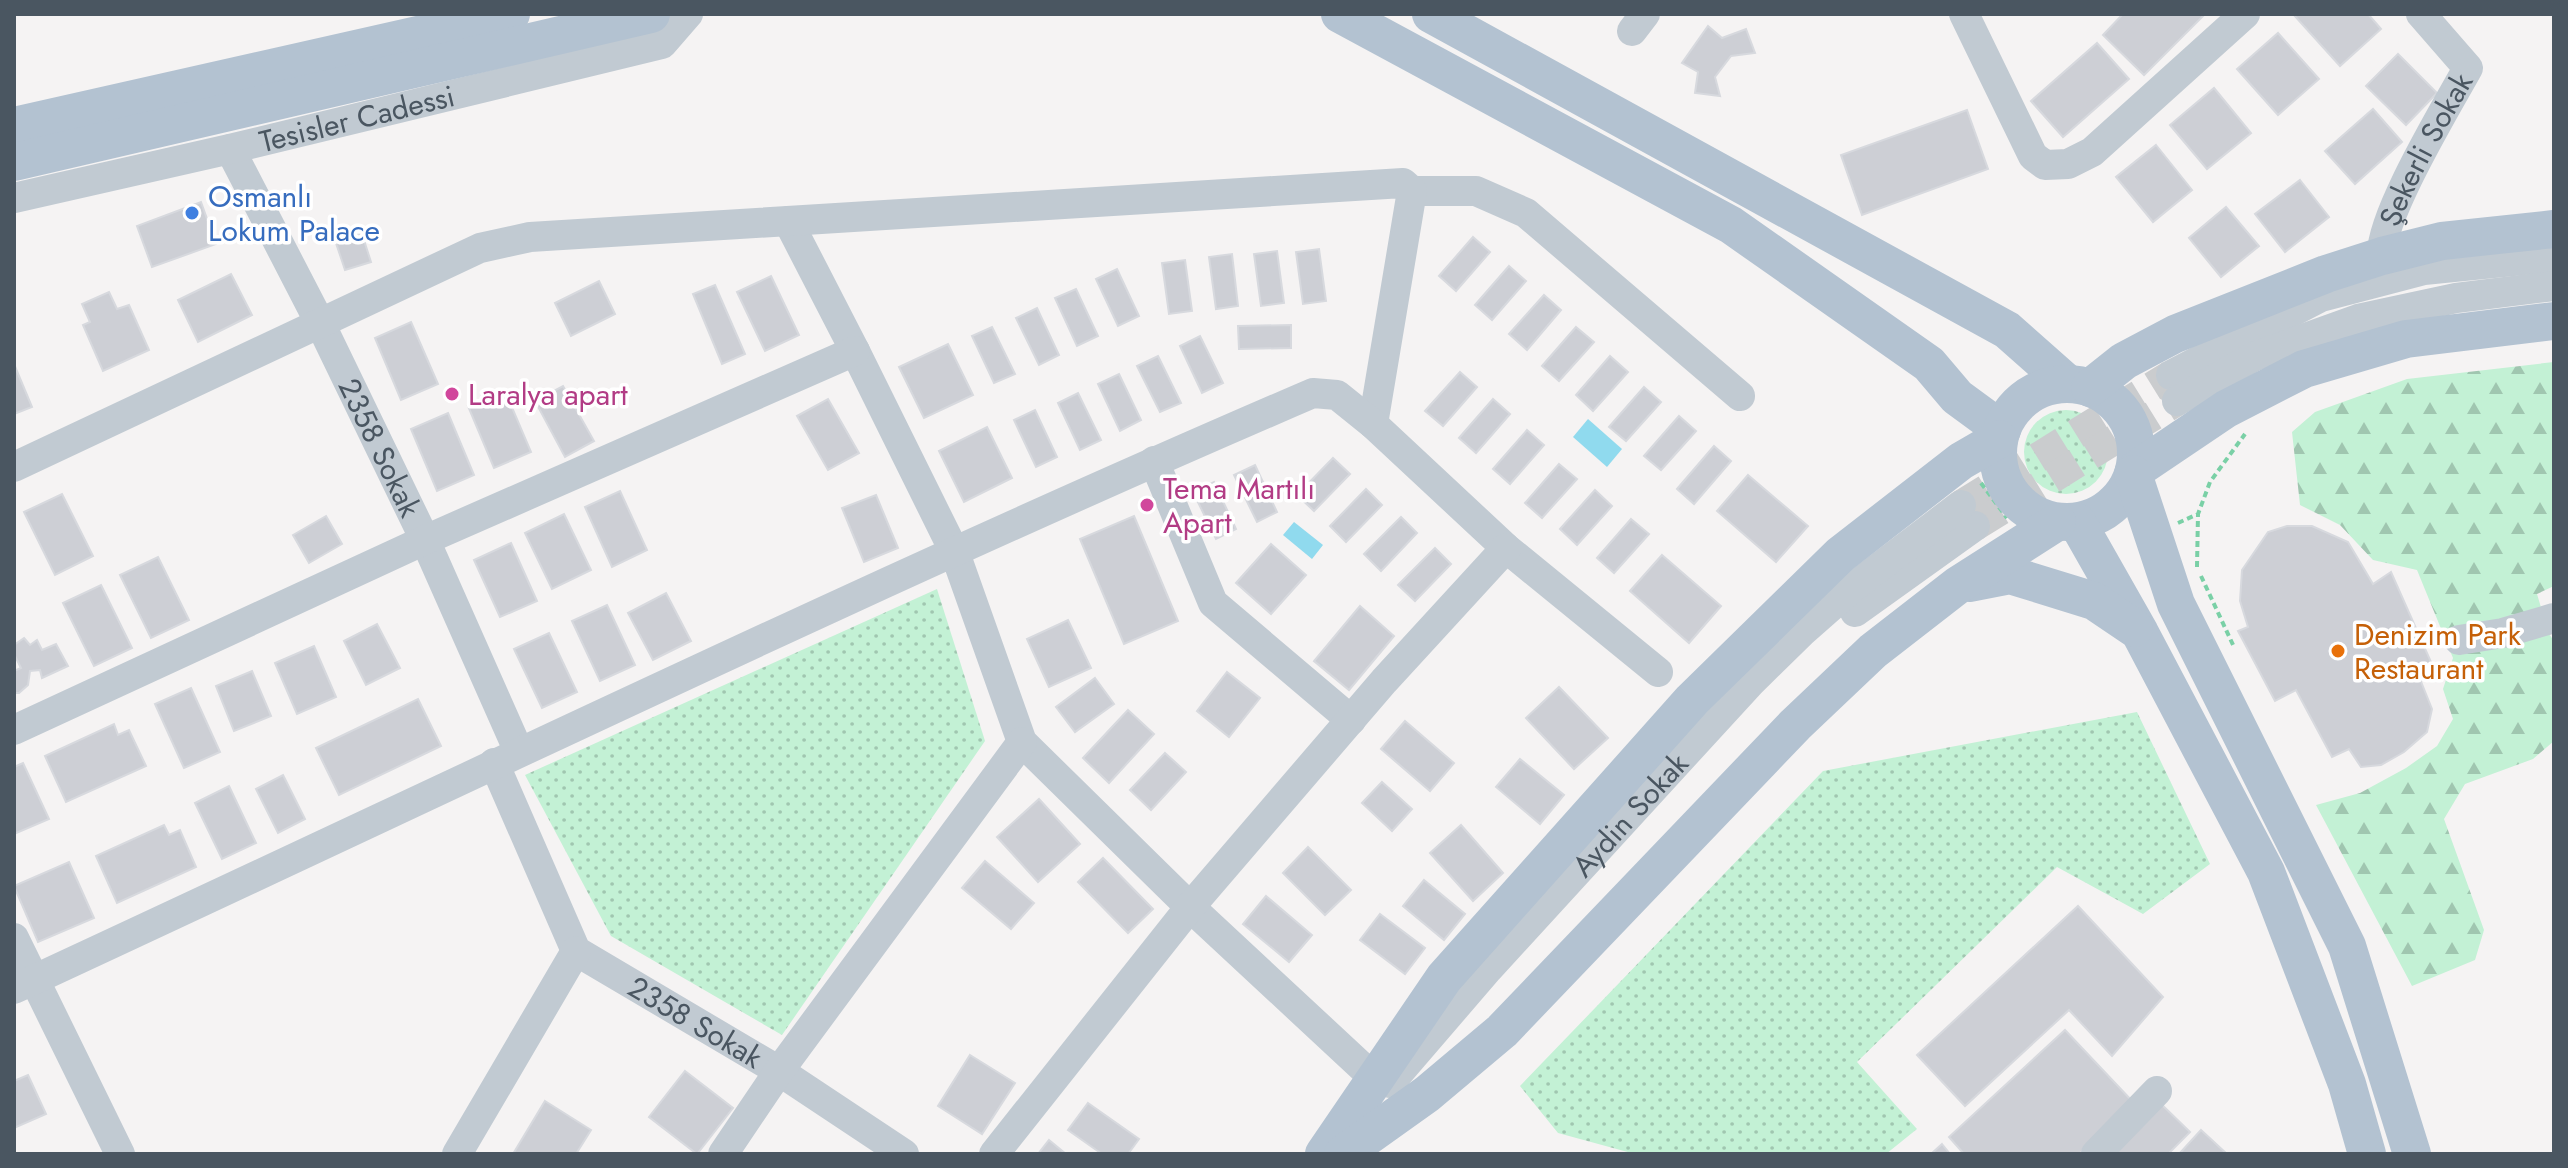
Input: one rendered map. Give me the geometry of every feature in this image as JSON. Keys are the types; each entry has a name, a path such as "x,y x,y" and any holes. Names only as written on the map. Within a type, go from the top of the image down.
{"main road":[{"path":"14,126 511,14"},
{"path":"14,162 651,14"},
{"path":"1340,14 1731,225 1929,364 1957,397 2000,435"},
{"path":"1343,1154 1427,1094 1502,1031 1795,725 1873,651 1958,585 2025,543 2067,522 2096,517 2112,506 2125,492 2134,473 2137,450 2123,412 2108,397 2079,386 2007,330 1431,14"},
{"path":"2367,1154 2347,1084 2266,872 2140,633 2067,522 2036,516 2017,502 2004,483 1998,462 2000,435 2007,417 2023,399 2044,388 2079,386 2175,334 2326,274 2442,241 2554,229"},
{"path":"2134,473 2226,409 2304,369 2406,339 2554,321"},
{"path":"1328,1154 1444,978 1692,700 1840,555 1961,461 2000,435"},
{"path":"2134,473 2176,604 2347,946 2412,1154"},
{"path":"1958,585 2010,575 2094,601 2140,633"}],"street":[{"name":"Tesisler Cadessi","path":"14,198 662,44 688,14"},
{"path":"1964,14 2033,156 2045,165 2068,164 2092,152 2245,14"},
{"name":"Şekerli Sokak","path":"2382,256 2382,237 2408,180 2468,68 2421,14"},
{"name":"2358 Sokak","path":"230,149 321,325 425,540 576,951 779,1071 904,1154"},
{"path":"14,467 480,248 530,237 1403,183 1412,191 1476,191 1526,213 1740,396"},
{"path":"1373,424 1412,191"},
{"path":"788,221 955,553 1022,742 1190,907 1375,1079"},
{"path":"2554,257 2424,270 2321,297 2174,388 2358,319 2456,298 2554,286"},
{"path":"14,730 425,540 855,351"},
{"path":"24,985 507,758 1154,461 1313,393 1337,395 1373,424 1506,548 1658,672"},
{"path":"1154,461 1213,603 1351,720"},
{"name":"Aydin Sokak","path":"1328,1154 1488,969 1750,683 1852,588 1968,516"},
{"path":"994,1154 1190,907 1351,720 1506,548"},
{"path":"2459,640 2503,633 2554,618"},
{"path":"723,1154 779,1071 1022,742"},
{"path":"14,938 24,985 120,1154"},
{"path":"457,1154 576,951"},
{"path":"2096,1154 2157,1091"}],"path":[{"path":"1961,461 1970,467 2025,543"}],"green space":[{"path":"2554,362 2554,586 2537,594 2554,641 2554,741 2533,759 2465,784 2444,819 2484,930 2475,960 2412,986 2316,805 2360,793 2406,768 2437,746 2453,719 2443,689 2453,658 2417,570 2373,560 2340,525 2300,505 2292,432 2315,412 2407,379"},
{"path":"2066,410 2082,413 2096,422 2105,436 2108,452 2105,468 2096,482 2082,491 2066,494 2050,491 2036,482 2027,468 2024,452 2027,436 2036,422 2050,413"},
{"path":"937,589 985,741 782,1035 611,936 525,775"},
{"path":"2137,712 2210,864 2143,914 2057,867 1857,1062 1917,1129 1886,1154 1635,1154 1558,1133 1520,1086 1823,771"}],"water":[{"path":"1588,419 1622,449 1607,467 1573,437"},
{"path":"1294,522 1323,545 1312,559 1283,535"}],"building":[{"path":"2123,14 2205,14 2144,75 2103,35"},
{"path":"2293,14 2368,14 2381,29 2340,66"},
{"path":"1708,26 1722,38 1746,29 1755,53 1731,56 1715,77 1720,96 1695,93 1698,72 1682,63"},
{"path":"2278,33 2319,79 2278,115 2237,69"},
{"path":"2097,43 2129,79 2063,137 2031,101"},
{"path":"2398,54 2437,93 2406,125 2366,86"},
{"path":"2214,88 2251,133 2207,169 2170,125"},
{"path":"2373,109 2402,142 2355,184 2325,151"},
{"path":"1967,110 1988,169 1862,215 1841,155"},
{"path":"2156,145 2192,190 2153,222 2116,177"},
{"path":"2300,180 2329,217 2285,252 2255,214"},
{"path":"201,202 216,244 152,267 137,226"},
{"path":"2226,207 2259,246 2221,277 2189,238"},
{"path":"362,234 371,262 345,270 336,243"},
{"path":"1473,237 1490,252 1456,291 1439,276"},
{"path":"1319,249 1326,301 1303,304 1296,252"},
{"path":"1277,251 1284,303 1261,306 1254,254"},
{"path":"1232,254 1238,306 1216,309 1209,257"},
{"path":"1185,260 1192,311 1169,314 1162,263"},
{"path":"1509,266 1526,281 1492,320 1475,305"},
{"path":"1117,269 1139,316 1118,326 1096,279"},
{"path":"231,274 252,315 198,342 178,300"},
{"path":"771,276 799,335 765,351 737,292"},
{"path":"599,281 615,314 571,336 555,303"},
{"path":"715,285 745,354 722,364 693,294"},
{"path":"1076,289 1098,336 1077,346 1055,298"},
{"path":"109,292 117,309 129,305 149,350 103,371 83,325 90,322 82,304"},
{"path":"1544,295 1561,310 1527,350 1509,334"},
{"path":"1037,308 1059,355 1039,365 1016,318"},
{"path":"411,322 438,384 401,400 375,338"},
{"path":"1291,325 1291,348 1239,349 1238,326"},
{"path":"992,327 1015,374 994,383 972,336"},
{"path":"1576,327 1594,342 1559,381 1542,366"},
{"path":"1200,336 1223,383 1202,393 1180,346"},
{"path":"948,344 973,395 924,418 899,367"},
{"path":"1158,356 1181,403 1160,412 1137,366"},
{"path":"1610,356 1628,372 1593,411 1576,395"},
{"path":"14,364 32,407 14,414"},
{"path":"1460,372 1477,387 1443,426 1425,411"},
{"path":"1119,374 1141,420 1120,431 1098,384"},
{"path":"563,386 594,441 565,457 535,401"},
{"path":"1644,387 1661,402 1626,441 1609,427"},
{"path":"505,391 531,452 494,468 468,406"},
{"path":"1078,393 1101,440 1080,450 1058,403"},
{"path":"828,399 859,453 828,470 797,416"},
{"path":"1493,399 1510,414 1476,453 1459,438"},
{"path":"1035,410 1057,457 1036,467 1014,420"},
{"path":"448,413 474,475 437,491 411,429"},
{"path":"1679,416 1696,431 1661,470 1644,456"},
{"path":"987,427 1012,478 964,502 939,451"},
{"path":"1527,430 1544,445 1510,484 1493,469"},
{"path":"1714,446 1731,461 1694,504 1677,489"},
{"path":"1333,458 1350,474 1314,511 1297,495"},
{"path":"1559,464 1577,479 1542,518 1525,503"},
{"path":"1255,465 1277,512 1257,522 1234,475"},
{"path":"1748,475 1808,526 1776,562 1717,511"},
{"path":"1214,482 1236,529 1216,539 1193,492"},
{"path":"1366,489 1382,505 1346,542 1330,526"},
{"path":"1595,490 1612,506 1577,545 1560,529"},
{"path":"620,491 647,550 612,567 585,507"},
{"path":"62,494 93,556 55,575 24,512"},
{"path":"876,495 898,548 864,562 842,508"},
{"path":"564,514 591,570 552,589 525,533"},
{"path":"326,516 342,544 309,563 293,535"},
{"path":"1134,516 1178,621 1124,644 1080,539"},
{"path":"1401,517 1417,533 1381,571 1364,554"},
{"path":"1631,519 1649,534 1614,573 1597,558"},
{"name":"Denizim Park Restaurant","path":"2287,526 2312,526 2348,542 2373,584 2391,572 2435,671 2420,679 2432,709 2427,732 2404,752 2381,765 2361,767 2349,749 2332,757 2296,690 2275,701 2238,631 2248,627 2240,601 2242,570 2268,532"},
{"path":"511,543 537,601 500,617 474,560"},
{"path":"1271,544 1306,575 1271,614 1236,583"},
{"path":"1435,548 1451,564 1415,601 1398,585"},
{"path":"1662,555 1721,606 1689,643 1630,591"},
{"path":"158,557 189,620 151,638 120,575"},
{"path":"101,585 132,648 94,666 63,603"},
{"path":"666,593 691,641 653,660 628,613"},
{"path":"607,605 635,665 600,681 572,621"},
{"path":"1360,606 1394,636 1349,690 1314,661"},
{"path":"1068,620 1091,668 1049,687 1027,639"},
{"path":"377,624 400,668 366,685 344,641"},
{"path":"549,633 577,692 542,708 514,649"},
{"path":"24,638 30,645 37,640 42,650 56,644 68,666 42,678 40,670 30,671 28,685 19,693 14,693 14,671 21,668 14,654 14,645"},
{"path":"314,646 336,697 297,714 275,663"},
{"path":"252,671 271,716 234,731 216,686"},
{"path":"1227,672 1260,698 1229,737 1197,711"},
{"path":"1095,678 1114,704 1075,732 1056,707"},
{"path":"1559,687 1608,738 1574,769 1526,718"},
{"path":"191,688 220,752 184,768 155,704"},
{"path":"418,699 441,746 339,795 316,748"},
{"path":"1128,710 1154,734 1109,783 1083,758"},
{"path":"1405,721 1454,763 1430,791 1381,749"},
{"path":"114,724 118,735 129,730 146,766 66,802 45,756"},
{"path":"1165,753 1186,772 1151,810 1130,790"},
{"path":"1520,759 1564,795 1540,824 1496,787"},
{"path":"23,763 49,819 14,834 14,767"},
{"path":"283,775 305,819 278,833 256,789"},
{"path":"1382,782 1412,809 1392,831 1362,803"},
{"path":"229,786 256,843 222,859 195,803"},
{"path":"1039,799 1080,844 1038,882 997,837"},
{"path":"164,825 169,835 180,830 196,867 117,903 96,856"},
{"path":"1461,825 1503,873 1473,901 1430,853"},
{"path":"1308,847 1351,890 1325,915 1283,873"},
{"path":"1103,858 1153,909 1128,933 1078,882"},
{"path":"985,861 1034,903 1011,929 962,888"},
{"path":"69,862 94,918 38,942 14,886"},
{"path":"1424,880 1465,914 1444,940 1403,906"},
{"path":"1266,896 1312,935 1289,962 1243,924"},
{"path":"2078,906 2163,997 2112,1056 2069,1010 1965,1106 1917,1055"},
{"path":"1380,914 1425,948 1405,974 1360,940"},
{"path":"2065,1030 2134,1103 2079,1154 1964,1154 1949,1137"},
{"path":"970,1055 1015,1083 982,1134 938,1106"},
{"path":"685,1071 733,1108 697,1154 649,1117"},
{"path":"28,1075 46,1114 14,1128 14,1081"},
{"path":"545,1101 591,1130 576,1154 513,1154"},
{"path":"2158,1101 2190,1132 2168,1154 2107,1154"},
{"path":"1088,1103 1139,1139 1128,1154 1102,1154 1068,1130"},
{"path":"2201,1130 2227,1154 2179,1154"},
{"path":"1049,1140 1066,1154 1038,1154"},
{"path":"1942,1144 1950,1154 1931,1154"}],"tunnel":[{"path":"1961,505 2171,375"},
{"path":"1975,526 2177,401"}],"place":[{"name":"Osmanlı Lokum Palace","path":"192,213"},
{"name":"Laralya apart","path":"452,394"},
{"name":"Tema Martılı Apart","path":"1147,505"},
{"name":"Denizim Park Restaurant","path":"2338,651"}]}
